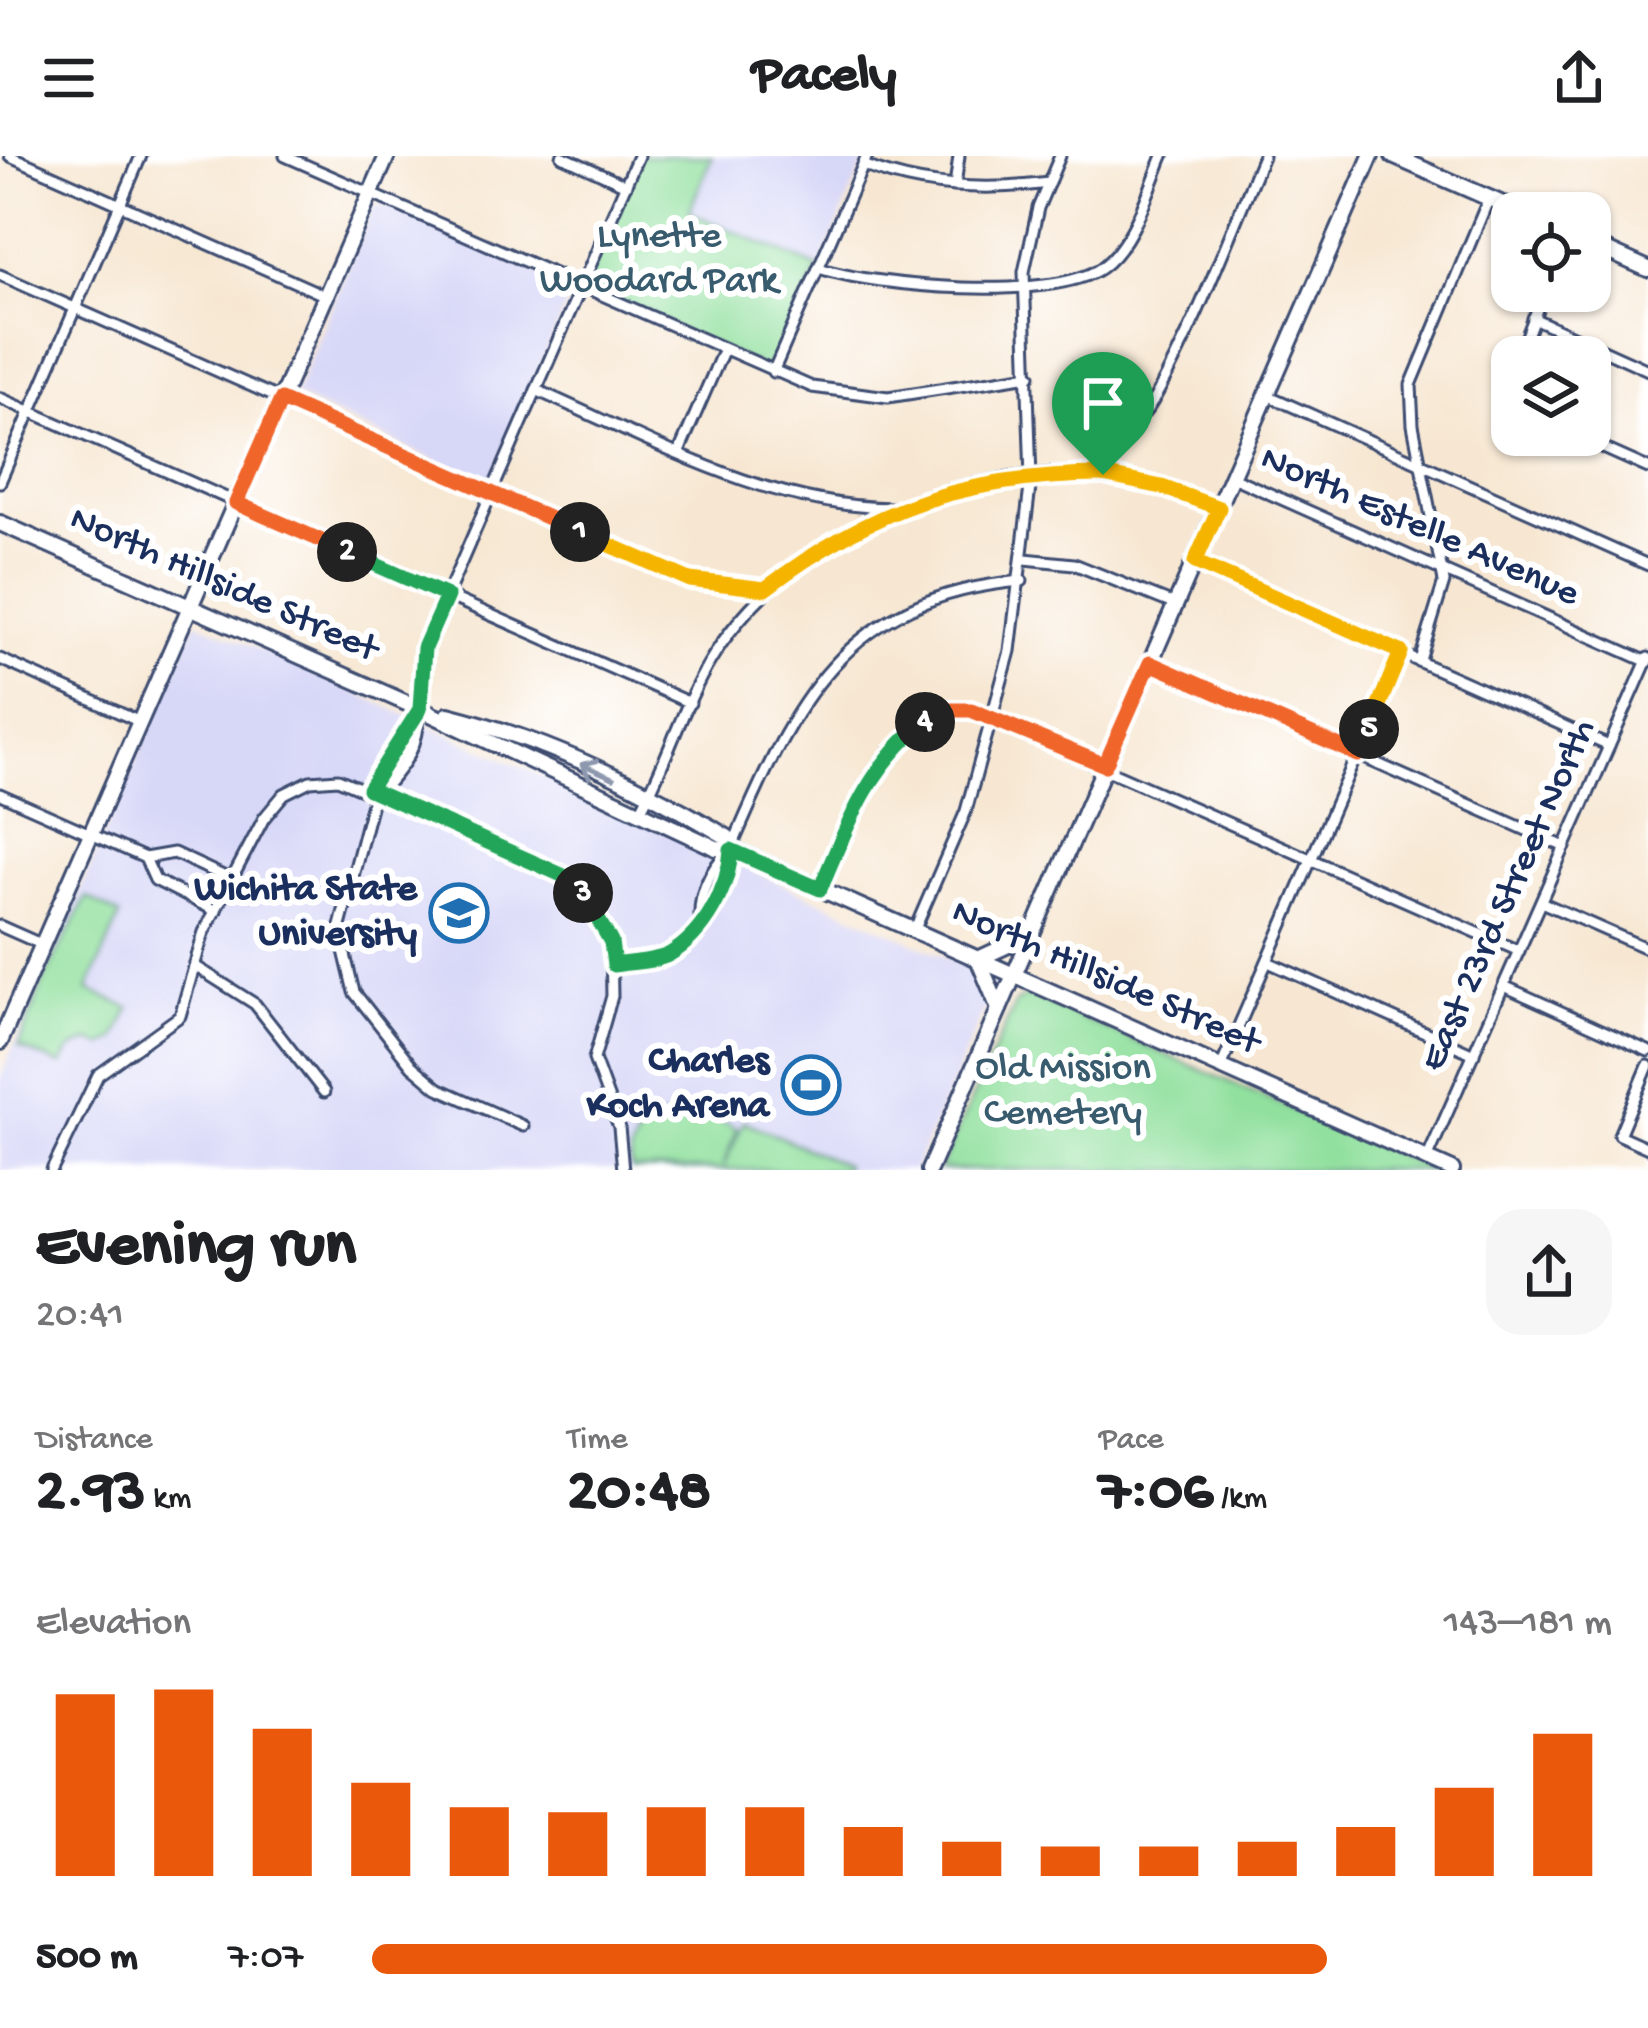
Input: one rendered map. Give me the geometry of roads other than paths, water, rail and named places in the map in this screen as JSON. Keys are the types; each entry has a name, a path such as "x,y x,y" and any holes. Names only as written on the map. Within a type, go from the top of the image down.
{"main road":[{"path":"0,1042 387,156"},
{"path":"929,1170 1371,156"},
{"path":"1393,156 1489,198"},
{"path":"1611,252 1648,269"},
{"name":"North Hillside Street","path":"0,523 420,709 639,812 1451,1170"},
{"name":"North Hillside Street","path":"420,709 501,728 649,795 727,837 731,850"},
{"path":"999,1010 978,959 1033,934"}],"street":[{"path":"10,156 326,296"},
{"path":"0,482 141,156"},
{"path":"285,156 723,351 840,394 888,397 1030,375"},
{"path":"562,156 626,184"},
{"path":"523,1126 438,1088 412,1066 354,992 342,960 342,904 360,858 374,791 420,709 424,648 638,156"},
{"path":"955,186 959,156"},
{"path":"914,931 966,811 994,718 1022,581 1031,479 1027,245 1060,156"},
{"path":"819,268 899,285 1025,284 1082,277 1113,258 1163,156"},
{"path":"1103,475 1106,455 1150,406 1174,362 1263,156"},
{"path":"773,372 865,160 955,186 1048,183"},
{"path":"1420,661 1444,582 1413,425 1413,372 1489,198"},
{"path":"0,275 690,580 765,589"},
{"path":"1526,336 1535,312"},
{"path":"1532,318 1648,370"},
{"path":"679,452 723,351"},
{"path":"536,390 737,479 811,501 898,508"},
{"path":"1268,395 1648,565"},
{"path":"0,398 690,703"},
{"path":"1611,452 1648,468"},
{"path":"639,812 709,662 765,589 826,543 898,508 1031,479 1103,475 1162,487 1219,508"},
{"name":"North Estelle Avenue","path":"1232,477 1647,660"},
{"path":"1025,559 1086,567 1176,605"},
{"path":"1195,562 1609,746"},
{"path":"614,965 668,956 701,925 702,894 717,861 731,850 793,712 845,650 894,617 938,598 1022,581"},
{"path":"1221,1067 1401,652"},
{"path":"0,659 140,722"},
{"name":"East 23rd Street North","path":"1427,1159 1647,660"},
{"path":"1150,663 1564,847"},
{"path":"820,889 869,780 896,746 949,710 994,718 1519,951"},
{"path":"52,1170 90,1085 113,1062 169,1030 181,1016 217,911 264,818 284,794 310,781 338,778 564,876 593,905 611,942 614,965 612,996 594,1059 619,1127 623,1170"},
{"path":"0,794 145,858 174,853 234,881"},
{"path":"145,858 155,880 217,911"},
{"path":"1541,902 1648,949"},
{"path":"0,926 43,945"},
{"path":"1268,962 1474,1054"},
{"path":"195,966 255,1004 324,1092"},
{"path":"1504,986 1648,1052"},
{"path":"1648,1066 1618,1135 1648,1148"}],"place":[{"name":"Wichita State University","path":"459,913"},
{"name":"Charles Koch Arena","path":"811,1085"}],"park label":[{"name":"Lynette Woodard Park","path":"659,260"},
{"name":"Old Mission Cemetery","path":"1063,1092"}]}
